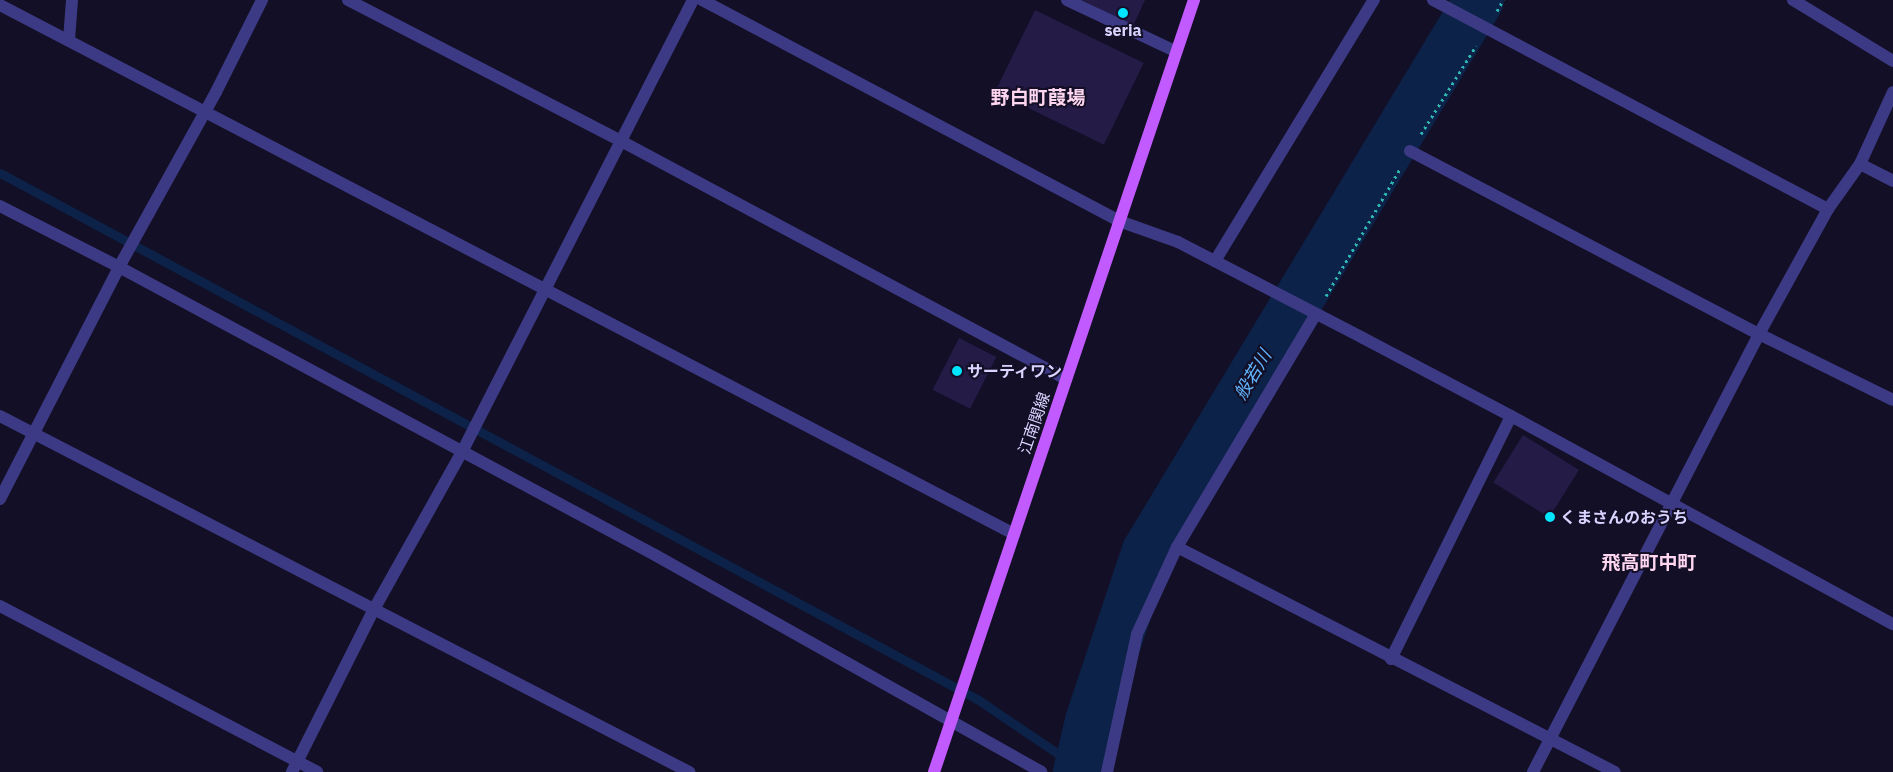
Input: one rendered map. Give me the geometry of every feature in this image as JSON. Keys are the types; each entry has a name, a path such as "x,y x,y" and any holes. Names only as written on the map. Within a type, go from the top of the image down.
{"main road":[{"name":"江南関線","path":"934,772 1175,51 1194,0"}],"street":[{"path":"69,40 72,0"},
{"path":"0,499 119,267 205,112 262,0"},
{"path":"348,0 621,142 1066,379"},
{"path":"294,767 373,611 463,450 693,0"},
{"path":"702,0 1119,222 1178,242 1511,416 1893,624"},
{"path":"1067,0 1175,51"},
{"path":"1215,261 1374,0"},
{"path":"1433,0 1828,209"},
{"path":"1792,0 1893,61"},
{"path":"0,4 1014,534"},
{"path":"1533,772 1673,504 1759,334 1828,209 1860,164 1893,92"},
{"path":"1410,151 1759,334 1893,400"},
{"path":"1860,164 1893,181"},
{"path":"0,206 119,267 463,450 655,555 1041,772"},
{"path":"1107,772 1138,634 1177,547 1316,314"},
{"path":"0,416 373,611 689,772"},
{"path":"1391,659 1511,416"},
{"path":"1177,547 1391,659 1552,738 1614,772"},
{"path":"0,606 294,767 318,772"}],"building":[{"name":"seria","path":"1082,0 1145,0 1133,26"},
{"path":"1035,10 1144,63 1104,145 995,92"},
{"path":"959,338 996,357 970,409 933,390"},
{"path":"1523,435 1579,470 1549,517 1493,482"}],"waterway":[{"name":"般若川","path":"1078,772 1090,721 1147,551 1479,0"},
{"path":"0,173 977,699 1078,767"}],"place":[{"name":"seria","path":"1123,13"},
{"name":"サーティワン","path":"957,371"},
{"name":"くまさんのおうち","path":"1550,517"}],"district":[{"name":"野白町葭場","path":"1038,98"},
{"name":"飛高町中町","path":"1649,563"}]}
